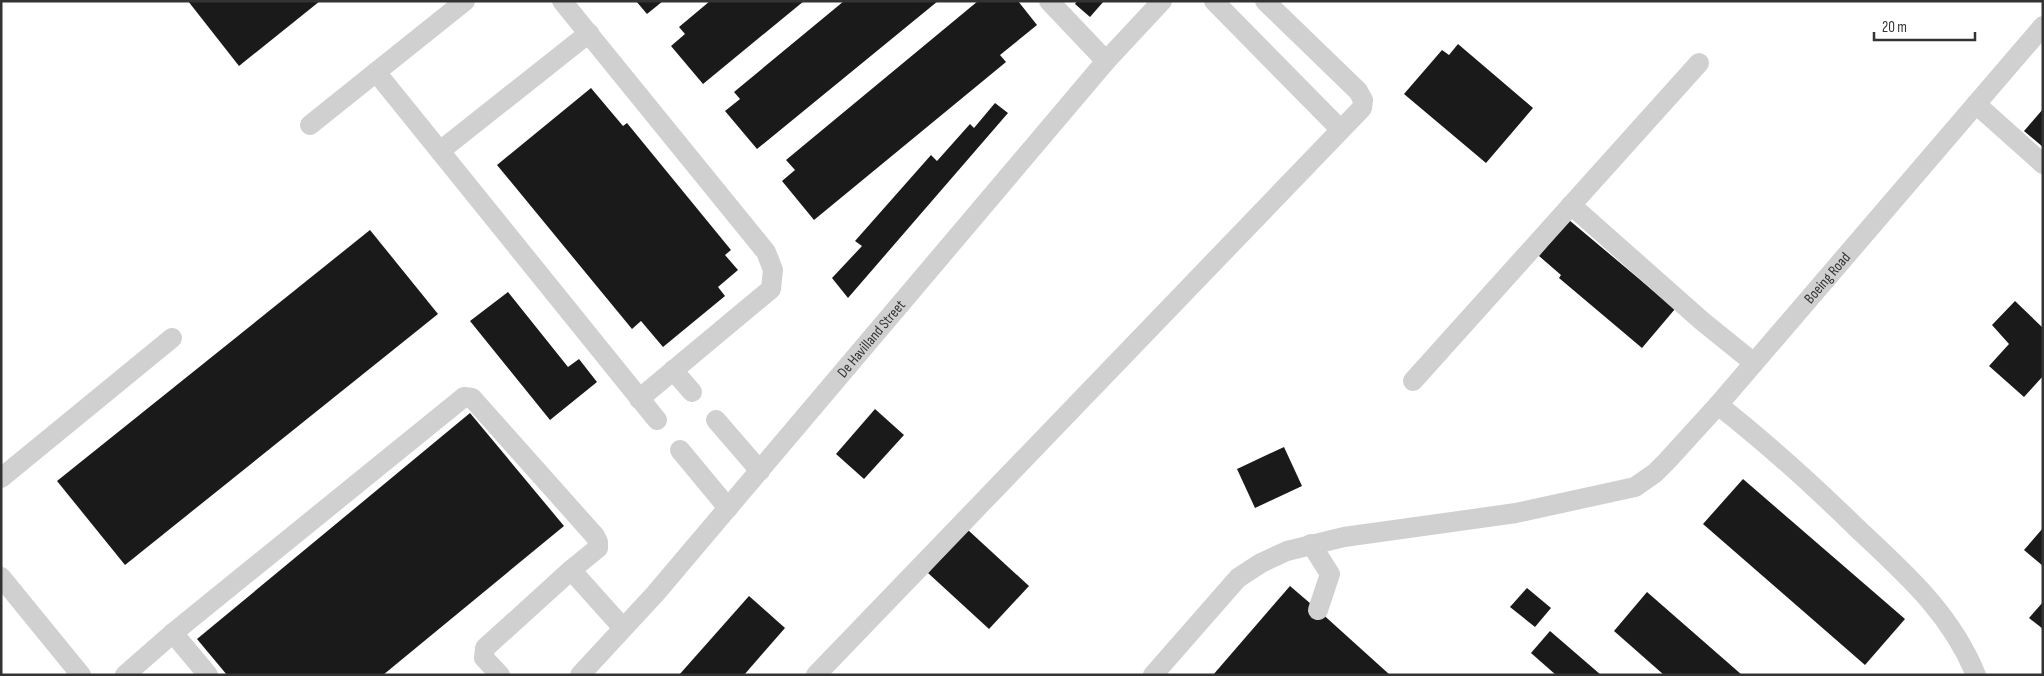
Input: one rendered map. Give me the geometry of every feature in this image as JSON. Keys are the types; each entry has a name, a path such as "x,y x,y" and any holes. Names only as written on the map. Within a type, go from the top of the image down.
{"lane":[{"path":"310,125 465,1"},
{"path":"562,1 766,252 774,270 771,289 639,399"},
{"path":"1049,1 1106,61"},
{"name":"De Havilland Street","path":"580,675 760,471 1106,61 1162,1"},
{"path":"1214,1 1340,129"},
{"path":"816,675 1362,108 1362,98 1352,85 1265,1"},
{"name":"Boeing Road","path":"1153,675 1238,578 1261,563 1287,551 1344,536 1516,513 1622,491 1644,482 1667,461 1754,364 2043,26"},
{"path":"440,151 589,33"},
{"path":"1413,381 1699,63"},
{"path":"376,72 657,420"},
{"path":"1976,104 2043,164"},
{"path":"1572,205 1754,364"},
{"path":"1,478 172,338"},
{"path":"674,370 692,392"},
{"path":"125,675 173,633 464,397 472,398 598,542 598,548 485,648 484,658 500,675"},
{"path":"1718,405 1779,455 1914,583 1949,624 1968,655 1976,675"},
{"path":"716,420 760,471"},
{"path":"680,450 728,508"},
{"path":"1311,544 1330,574 1318,610"},
{"path":"571,570 623,628"},
{"path":"1,577 81,675"},
{"path":"173,633 208,675"}],"building":[{"path":"188,1 320,1 239,66"},
{"path":"636,1 663,1 647,14"},
{"path":"710,1 804,1 703,84 671,46 685,34 679,27"},
{"path":"844,1 938,1 757,149 725,111 740,99 734,92"},
{"path":"978,1 1018,1 1037,25 1000,55 1006,62 814,220 782,181 795,170 786,160"},
{"path":"1077,1 1104,1 1090,17 1075,4"},
{"path":"1458,44 1533,108 1486,163 1404,94 1442,50 1449,55"},
{"path":"591,88 623,126 627,123 731,250 725,255 738,270 718,287 725,296 663,347 641,321 632,329 497,165"},
{"path":"995,103 1008,113 848,298 832,278 862,246 855,241 931,155 937,161 970,124 974,128"},
{"path":"2043,109 2043,147 2024,131"},
{"path":"1569,220 1675,309 1642,348 1559,278 1561,275 1539,256"},
{"path":"370,230 438,314 125,565 57,481"},
{"path":"508,292 568,367 579,359 597,382 550,420 470,321"},
{"path":"2015,301 2043,328 2043,376 2024,397 1989,366 2009,344 1992,325"},
{"path":"875,409 904,435 864,479 836,454"},
{"path":"470,413 564,526 383,675 227,675 197,639"},
{"path":"1284,447 1302,486 1255,508 1237,469"},
{"path":"1743,479 1905,619 1865,665 1703,524"},
{"path":"2043,528 2043,566 2024,550"},
{"path":"968,530 1029,586 989,629 928,573"},
{"path":"1290,586 1318,610 1390,675 1213,675"},
{"path":"1527,588 1551,608 1535,627 1510,607"},
{"path":"1647,592 1742,675 1664,675 1614,631"},
{"path":"749,596 785,628 744,675 679,675"},
{"path":"2043,602 2043,629 2029,618"},
{"path":"1550,631 1601,675 1556,675 1531,653"}]}
